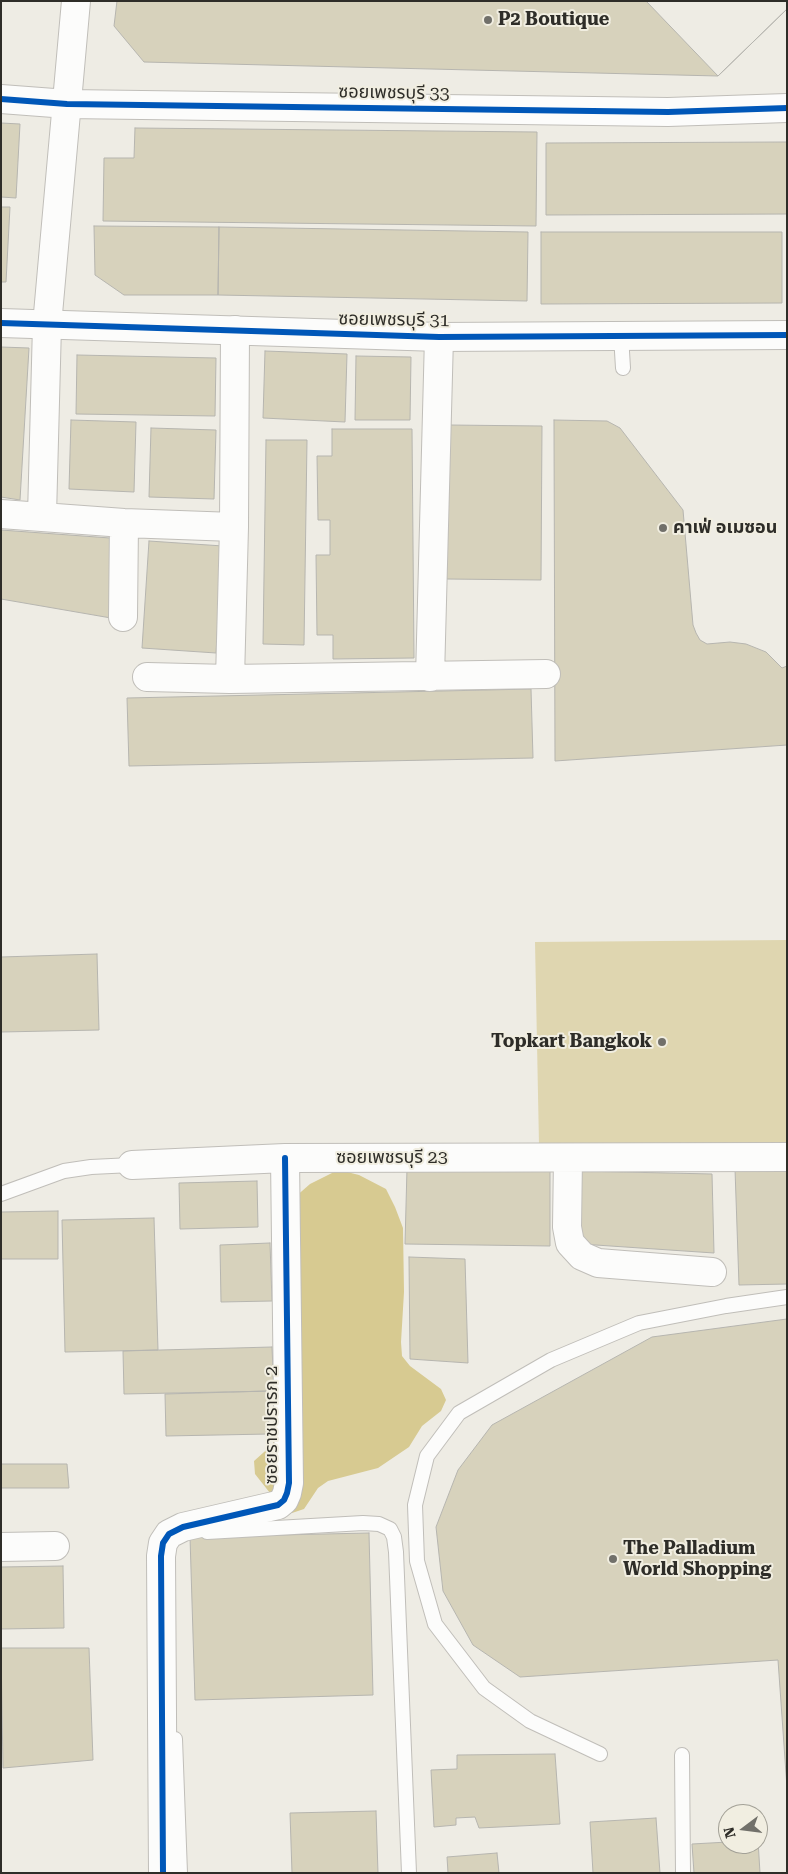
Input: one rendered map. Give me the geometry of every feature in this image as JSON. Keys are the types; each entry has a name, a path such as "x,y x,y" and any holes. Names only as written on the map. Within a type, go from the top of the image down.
{"street":[{"path":"42,516 47,325 76,1"},
{"name":"ซอยเพชรบุรี 33","path":"1,99 67,104 668,112 787,108"},
{"name":"ซอยเพชรบุรี 31","path":"1,323 439,337 787,335"},
{"path":"230,680 234,527 235,330"},
{"path":"430,677 439,337"},
{"path":"1,514 124,523 234,527"},
{"path":"123,617 124,523"},
{"path":"147,678 230,680 546,674"},
{"name":"ซอยเพชรบุรี 23","path":"132,1165 285,1158 787,1157"},
{"name":"ซอยราชปรารภ 2","path":"162,1873 162,1543 169,1534 183,1527 278,1505 284,1500 289,1483 285,1158"},
{"path":"568,1158 567,1227 570,1244 582,1256 598,1263 712,1272"},
{"path":"1,1547 55,1546"}],"lane":[{"path":"621,335 624,368"},
{"name":"ซอยเพชรบุรี 23","path":"1,1194 64,1171 91,1167 132,1165"},
{"path":"600,1754 530,1721 484,1688 435,1624 417,1561 415,1505 427,1456 459,1413 551,1360 639,1323 726,1306 787,1297"},
{"path":"180,1873 170,1554 173,1545 180,1538 194,1534 363,1523 379,1524 390,1529 394,1537 396,1552 409,1873"},
{"path":"682,1755 683,1873"}],"shaded area":[{"name":"Topkart Bangkok","path":"787,940 787,1143 539,1145 535,942"},
{"path":"334,1172 347,1172 359,1175 386,1189 395,1207 403,1228 402,1356 410,1366 441,1389 446,1400 441,1411 422,1426 409,1447 378,1468 328,1481 318,1488 304,1509 292,1513 281,1507 255,1474 254,1461 273,1444 280,1406 294,1198 310,1184"}],"building":[{"path":"117,1 787,1 787,9 718,76 144,62 114,26"},
{"path":"646,1 787,1 787,9 718,76"},
{"path":"1,123 20,124 16,198 1,197"},
{"path":"135,128 537,132 536,226 103,221 104,158 134,158"},
{"path":"787,142 787,214 546,215 546,143"},
{"path":"1,207 10,207 6,282 1,282"},
{"path":"94,226 219,227 218,295 124,295 95,275"},
{"path":"219,227 528,232 527,301 218,295"},
{"path":"541,232 782,232 782,303 541,304"},
{"path":"1,347 29,348 20,500 1,497"},
{"path":"265,351 347,354 345,422 263,418"},
{"path":"77,355 216,358 215,416 76,414"},
{"path":"356,356 411,357 410,420 355,420"},
{"path":"71,420 136,422 134,492 69,489"},
{"path":"554,420 607,421 620,428 683,510 693,625 696,633 700,640 707,644 730,642 746,644 766,652 782,668 787,666 787,745 555,761"},
{"path":"448,425 542,426 541,580 446,579"},
{"path":"151,428 216,430 214,499 149,497"},
{"path":"332,429 412,429 414,658 333,659 333,635 317,635 316,555 330,555 330,520 318,520 317,456 332,456"},
{"path":"266,440 307,440 304,645 263,644"},
{"path":"1,530 110,538 111,618 1,599"},
{"path":"149,541 223,546 216,653 142,648"},
{"path":"531,689 533,758 129,766 127,698"},
{"path":"97,954 99,1030 1,1032 1,957"},
{"path":"550,1166 550,1246 405,1244 407,1168"},
{"path":"787,1167 787,1284 739,1285 735,1169"},
{"path":"579,1171 712,1174 714,1253 581,1244"},
{"path":"257,1181 258,1227 180,1229 179,1183"},
{"path":"58,1211 58,1259 1,1259 1,1212"},
{"path":"154,1218 158,1350 65,1352 62,1220"},
{"path":"270,1243 272,1301 221,1302 220,1245"},
{"path":"409,1257 465,1259 468,1363 410,1359"},
{"name":"The Palladium World Shopping","path":"787,1319 787,1788 778,1660 520,1677 473,1645 443,1591 436,1527 458,1470 492,1425 652,1337"},
{"path":"272,1347 274,1391 124,1394 123,1351"},
{"path":"268,1391 269,1434 166,1436 165,1394"},
{"path":"1,1464 67,1464 69,1488 1,1488"},
{"path":"369,1533 373,1695 195,1700 190,1537"},
{"path":"63,1566 64,1628 1,1629 1,1567"},
{"path":"1,1648 89,1648 93,1760 3,1768"},
{"path":"555,1754 560,1824 479,1828 475,1817 456,1818 456,1825 434,1827 431,1770 457,1769 457,1755"},
{"path":"376,1811 378,1873 292,1873 290,1813"},
{"path":"656,1818 660,1873 593,1873 590,1822"},
{"path":"718,1843 718,1854 759,1854 760,1873 694,1873 692,1844"},
{"path":"497,1853 499,1873 448,1873 447,1857"}],"cycle path":[{"path":"1,99 67,104 668,112 787,108"},
{"path":"1,323 439,337 787,335"},
{"path":"163,1873 161,1556 163,1543 169,1534 183,1527 278,1505 284,1500 289,1483 285,1158"}],"place":[{"name":"P2 Boutique","path":"488,20"},
{"name":"คาเฟ่ อเมซอน","path":"663,528"},
{"name":"Topkart Bangkok","path":"662,1042"},
{"name":"The Palladium World Shopping","path":"613,1559"}]}
